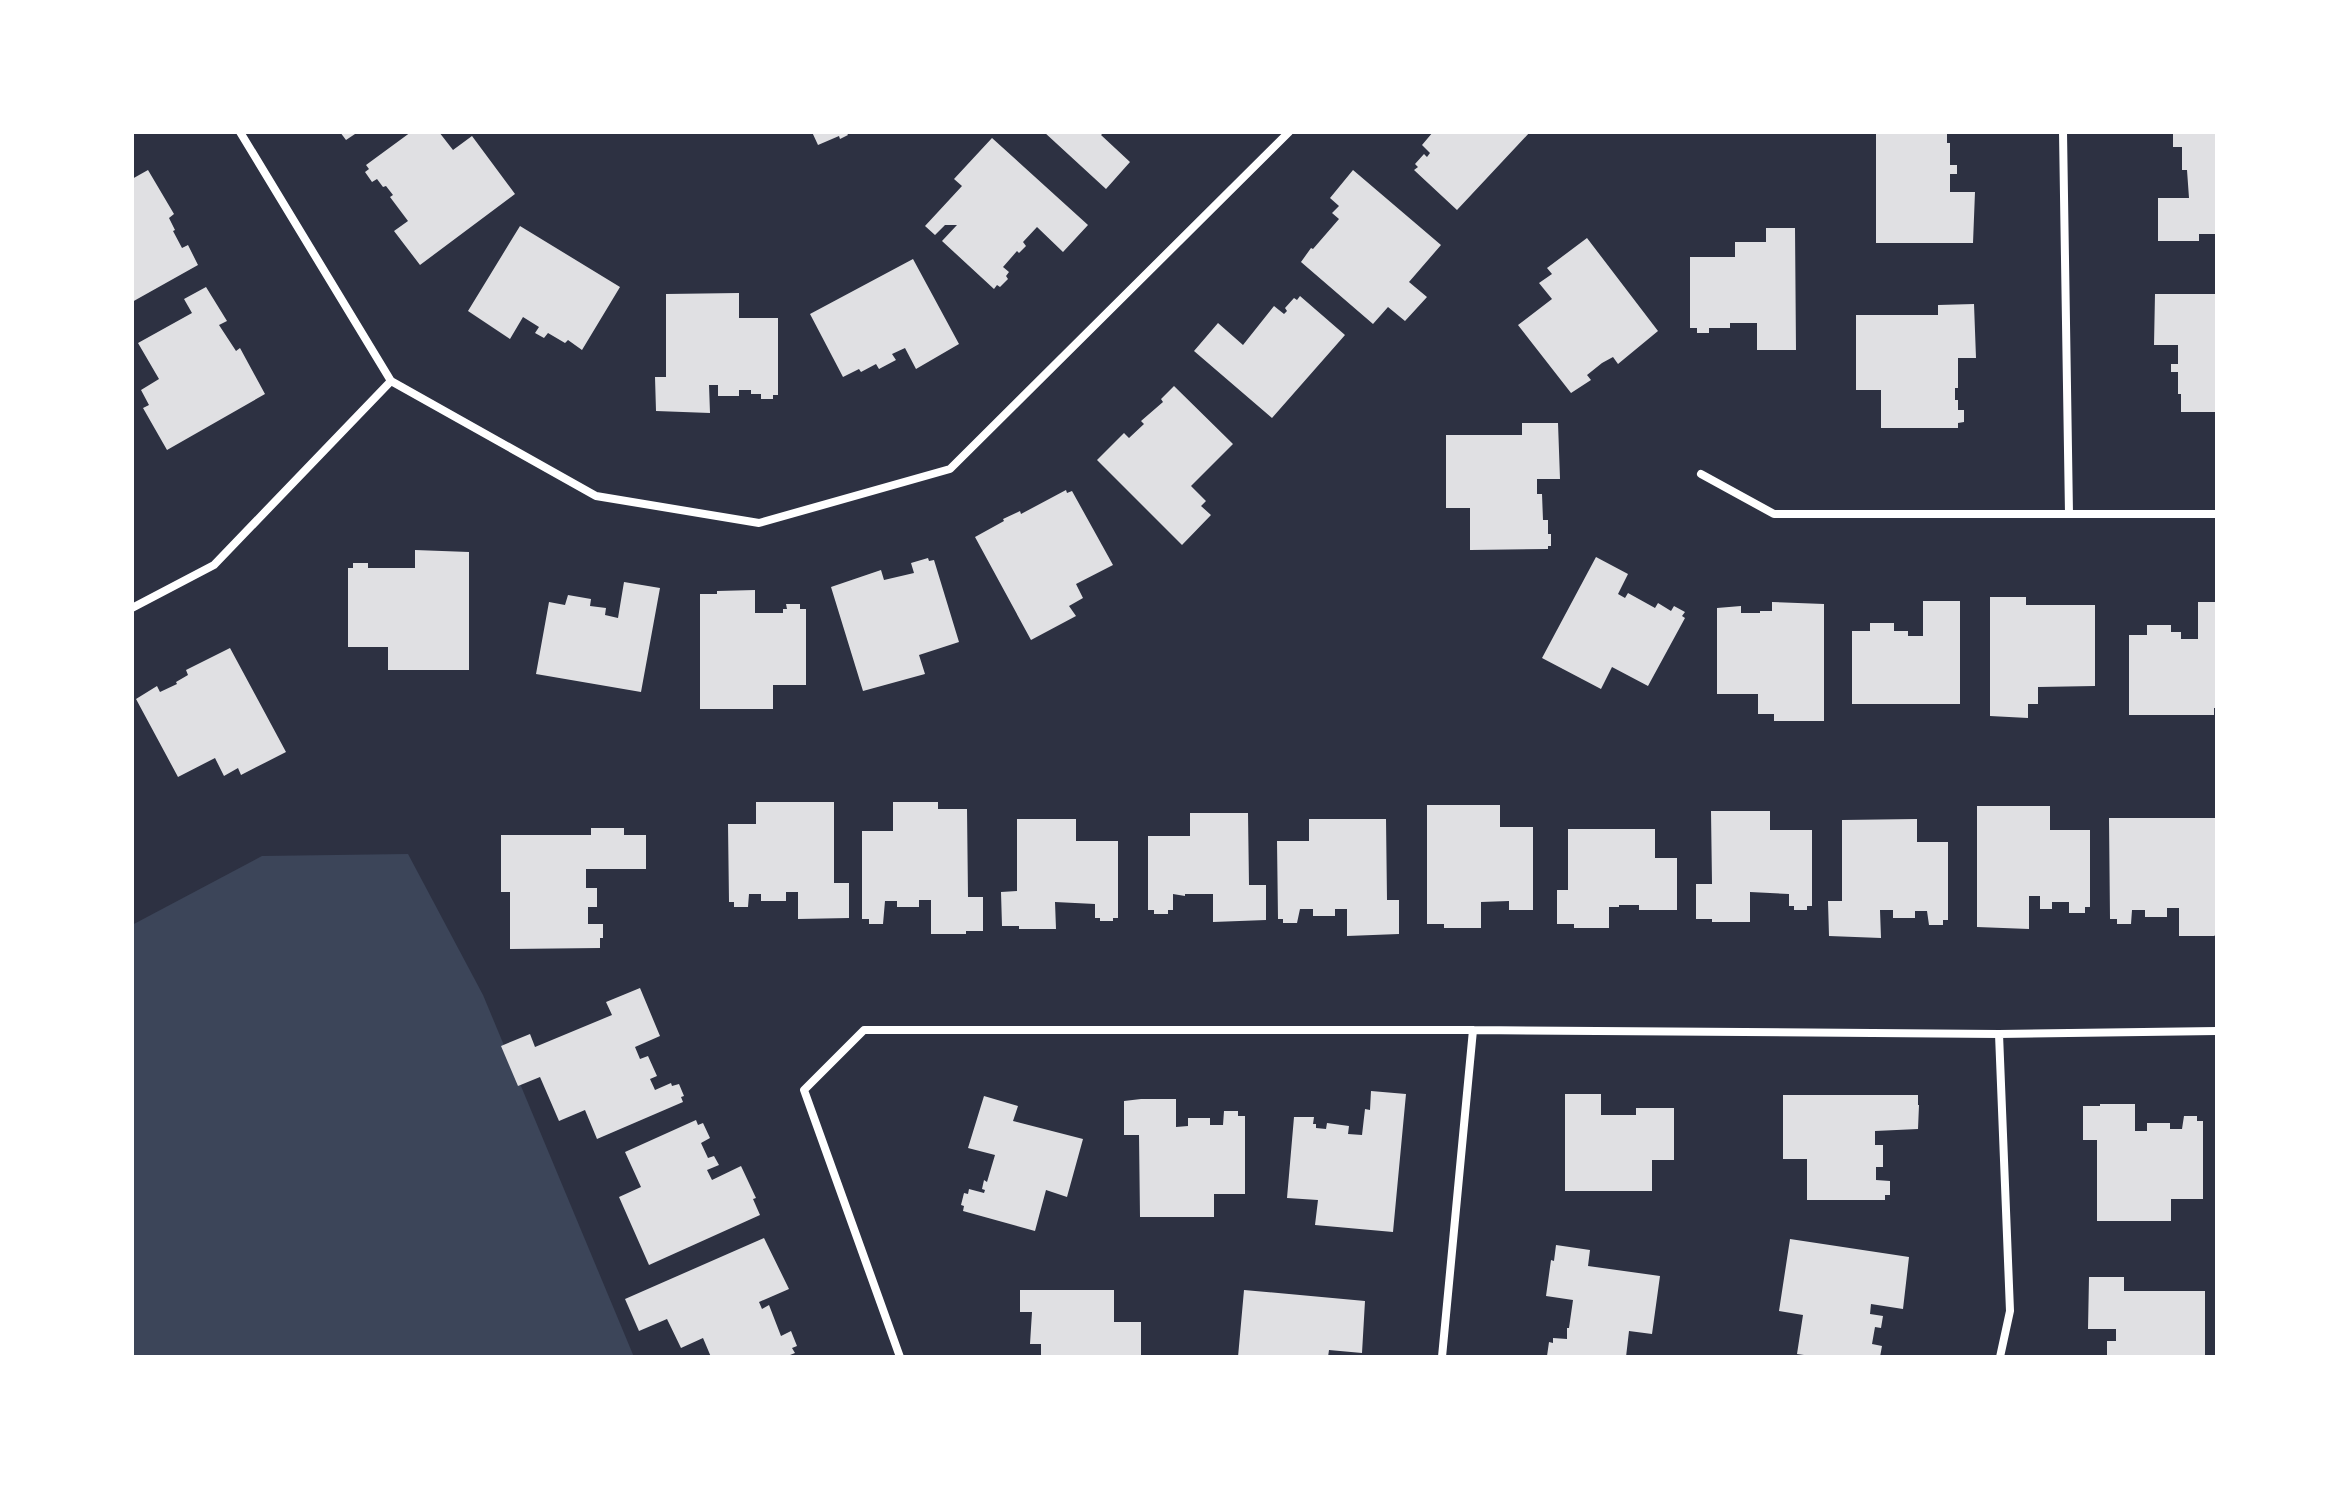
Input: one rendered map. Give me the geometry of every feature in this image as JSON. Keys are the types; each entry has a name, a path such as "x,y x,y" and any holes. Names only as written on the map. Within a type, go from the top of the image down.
{"street":[{"path":"240,132 391,381 596,496 759,523 950,469 1289,132"},
{"path":"2063,132 2069,514"},
{"path":"132,608 214,565 391,381"},
{"path":"1701,474 1774,514 2217,514"},
{"path":"900,1357 804,1090 864,1030 1999,1034 2217,1031"},
{"path":"1442,1357 1473,1030"},
{"path":"1999,1034 2010,1311 2000,1357"}],"shaded area":[{"path":"408,854 483,995 634,1357 132,1357 132,925 262,856"}],"building":[{"path":"340,132 358,132 346,140"},
{"path":"411,132 439,132 453,150 472,136 515,194 420,265 394,231 408,221 390,197 393,195 377,179 372,182 365,172 369,169 366,165"},
{"path":"812,132 846,132 848,135 818,145"},
{"path":"1044,132 1104,132 1101,135 1130,162 1106,189"},
{"path":"1433,132 1530,132 1457,210 1414,170 1424,154 1427,157 1430,153 1422,145"},
{"path":"1876,132 1947,132 1950,165 1957,165 1957,174 1950,174 1950,192 1975,192 1973,243 1876,243"},
{"path":"2173,132 2217,132 2217,234 2199,234 2199,241 2158,241 2158,198 2189,198 2187,170 2182,170 2182,147 2173,147"},
{"path":"992,138 1088,225 1063,252 1037,227 1023,242 1026,246 1003,267 1009,272 1006,276 1008,279 994,289 942,241 957,225 945,225 935,235 925,226 962,186 954,179"},
{"path":"148,170 174,214 169,218 173,231 182,248 188,245 198,265 132,302 132,179"},
{"path":"1353,170 1441,245 1409,282 1427,297 1405,321 1388,307 1373,324 1301,262 1339,219 1332,213 1339,206 1330,198"},
{"path":"520,226 620,287 582,350 568,340 565,343 548,333 544,338 535,333 539,327 523,317 510,339 468,311"},
{"path":"1766,228 1795,228 1796,350 1757,350 1757,323 1730,323 1730,328 1709,328 1709,333 1697,333 1697,328 1690,328 1690,257 1735,257 1735,242 1766,242"},
{"path":"1587,238 1658,331 1618,364 1613,357 1602,363 1587,375 1591,380 1571,393 1518,325 1552,299 1539,283 1552,274 1547,268"},
{"path":"913,259 959,344 916,369 905,348 892,354 896,360 879,369 876,364 843,377 810,314"},
{"path":"206,287 227,321 219,325 236,351 240,348 265,394 167,450 143,408 149,405 141,390 159,379 138,343 192,313 184,299"},
{"path":"739,293 739,318 778,318 778,395 773,395 773,399 761,399 761,394 739,390 739,396 718,396 718,385 709,385 710,413 656,411 655,377 666,377 666,294"},
{"path":"2155,294 2217,294 2217,412 2181,412 2178,372 2171,372 2171,364 2178,364 2178,345 2154,345"},
{"path":"1300,296 1345,335 1272,418 1194,351 1218,323 1243,345 1274,306 1284,314 1287,311 1285,308"},
{"path":"1974,304 1976,358 1958,358 1958,388 1955,388 1958,410 1964,410 1964,422 1958,423 1958,428 1881,428 1881,390 1856,390 1856,315 1938,315 1938,305"},
{"path":"1174,386 1233,444 1191,486 1206,501 1201,506 1211,515 1182,545 1097,460 1124,433 1129,438 1144,424 1141,421 1163,402 1161,399"},
{"path":"1522,423 1558,423 1560,479 1537,479 1537,494 1542,494 1543,520 1548,520 1551,546 1548,549 1470,550 1470,508 1446,508 1446,435 1522,435"},
{"path":"1066,490 1067,493 1072,491 1113,565 1076,584 1083,598 1069,606 1076,616 1031,640 975,537 1003,519 1020,511 1021,514"},
{"path":"415,550 469,552 469,670 388,670 388,647 348,647 348,568 353,568 353,563 368,563 368,568 415,568"},
{"path":"1596,557 1628,574 1618,594 1625,598 1628,593 1655,608 1658,603 1671,611 1674,606 1685,612 1682,616 1685,618 1648,686 1612,667 1601,689 1542,658"},
{"path":"928,558 929,561 934,560 959,642 919,655 925,674 863,691 831,587 881,570 884,580 914,573 911,563"},
{"path":"624,582 660,588 641,692 536,674 549,602 565,605 568,595 591,599 590,606 606,608 605,615 618,618"},
{"path":"755,590 755,613 783,613 783,609 787,609 786,604 800,604 800,609 806,609 806,685 773,685 773,709 700,709 700,594"},
{"path":"1990,597 2026,597 2026,605 2095,605 2095,686 2038,687 2038,704 2028,704 2028,718 1990,716"},
{"path":"1923,601 1960,601 1960,704 1852,704 1852,631 1870,631 1870,623 1894,623 1894,631 1908,631 1908,636 1923,636"},
{"path":"1772,602 1824,604 1824,721 1774,721 1774,714 1758,714 1758,694 1717,694 1717,608 1741,606 1741,613 1760,613 1772,611"},
{"path":"2198,602 2217,602 2217,708 2214,708 2214,715 2129,715 2129,635 2147,635 2147,625 2171,625 2171,632 2181,632 2181,639 2198,639"},
{"path":"230,648 286,752 241,775 238,768 224,776 215,758 178,777 136,699 157,686 160,692 177,684 188,675 186,670"},
{"path":"756,802 834,802 834,883 849,883 849,918 798,919 798,892 786,892 786,901 761,901 761,894 749,894 748,907 734,907 734,902 729,902 728,824 756,824"},
{"path":"893,802 938,802 938,809 967,809 968,897 983,897 983,931 931,934 931,900 919,900 919,907 897,907 897,901 885,901 883,924 869,924 869,919 862,919 862,831 893,831"},
{"path":"1427,805 1500,805 1500,827 1533,827 1533,910 1509,910 1509,901 1481,902 1481,928 1444,928 1444,924 1427,924"},
{"path":"1977,806 2050,806 2050,830 2090,830 2090,907 2085,907 2085,913 2069,913 2069,902 2052,902 2052,909 2040,909 2040,896 2029,896 2029,929 1977,927"},
{"path":"1711,811 1770,811 1770,830 1812,830 1812,906 1807,906 1807,910 1794,910 1794,906 1789,906 1789,894 1750,892 1750,922 1696,919 1696,884 1712,884"},
{"path":"1190,813 1248,813 1249,885 1266,885 1266,920 1213,922 1213,894 1173,894 1173,910 1168,910 1168,914 1154,914 1154,910 1148,910 1148,836 1190,836"},
{"path":"2109,818 2215,818 2217,934 2179,936 2179,908 2167,908 2167,917 2145,917 2145,910 2132,910 2131,924 2117,924 2117,919 2110,919"},
{"path":"1017,819 1076,819 1076,841 1118,841 1118,918 1100,921 1100,918 1095,918 1095,904 1055,902 1056,929 1002,926 1001,892 1017,891"},
{"path":"1309,819 1386,819 1387,900 1399,900 1399,934 1347,936 1347,909 1335,909 1335,916 1313,916 1313,909 1300,909 1297,923 1283,923 1283,919 1278,919 1277,841 1309,841"},
{"path":"1917,819 1917,842 1948,842 1948,920 1943,920 1943,925 1929,925 1927,911 1915,911 1915,918 1893,918 1893,910 1880,910 1881,938 1829,936 1828,901 1842,901 1842,820"},
{"path":"591,828 624,828 624,835 646,835 646,869 586,869 586,888 597,888 597,907 588,907 588,924 603,924 600,948 510,949 510,892 501,892 501,835 591,835"},
{"path":"1568,829 1655,829 1655,858 1677,858 1677,910 1639,910 1639,905 1619,905 1609,907 1609,928 1574,928 1574,924 1557,924 1557,890 1568,890"},
{"path":"640,988 660,1036 635,1047 640,1059 648,1056 657,1076 650,1079 655,1090 671,1083 672,1086 679,1084 683,1102 597,1139 585,1110 559,1121 540,1077 518,1086 501,1046 530,1034 535,1047 612,1015 606,1002"},
{"path":"1371,1091 1406,1094 1393,1232 1315,1225 1318,1200 1287,1198 1294,1117 1314,1117 1316,1128 1326,1129 1327,1123 1349,1126 1348,1134 1362,1135 1365,1109 1370,1110"},
{"path":"1565,1094 1601,1094 1601,1115 1636,1115 1636,1108 1674,1108 1674,1160 1652,1160 1652,1191 1565,1191"},
{"path":"1783,1095 1918,1095 1918,1129 1875,1131 1875,1145 1883,1145 1883,1167 1876,1167 1876,1180 1890,1181 1890,1195 1885,1195 1885,1200 1807,1200 1807,1159 1783,1159"},
{"path":"984,1096 1018,1106 1013,1121 1083,1139 1067,1197 1046,1190 1035,1231 963,1211 964,1193 968,1194 969,1189 984,1193 984,1180 987,1182 995,1155 968,1148"},
{"path":"1176,1099 1176,1127 1188,1126 1188,1118 1210,1118 1210,1125 1223,1125 1224,1111 1238,1111 1238,1116 1245,1116 1245,1194 1214,1194 1214,1217 1140,1217 1139,1135 1124,1135 1124,1101"},
{"path":"2135,1104 2135,1131 2147,1131 2147,1123 2170,1123 2170,1129 2182,1129 2184,1116 2197,1116 2197,1121 2203,1121 2203,1199 2171,1199 2171,1221 2097,1221 2097,1140 2083,1140 2083,1106"},
{"path":"696,1120 698,1125 703,1123 710,1138 701,1143 708,1158 714,1156 719,1165 707,1170 712,1180 741,1166 756,1198 753,1199 760,1215 649,1265 619,1197 641,1187 625,1152"},
{"path":"764,1238 789,1289 759,1302 762,1309 769,1305 781,1336 791,1331 797,1346 792,1348 795,1353 785,1357 711,1357 703,1338 681,1348 667,1319 639,1331 625,1299"},
{"path":"1790,1239 1909,1257 1903,1309 1871,1304 1870,1314 1883,1316 1881,1328 1875,1327 1872,1344 1882,1346 1880,1357 1797,1354 1803,1315 1779,1311"},
{"path":"1556,1245 1590,1250 1588,1266 1660,1276 1652,1334 1629,1331 1626,1357 1547,1356 1549,1342 1553,1343 1553,1338 1567,1339 1573,1300 1546,1296"},
{"path":"2089,1277 2124,1277 2124,1291 2205,1291 2205,1357 2107,1357 2107,1341 2116,1341 2116,1329 2088,1329"},
{"path":"1020,1290 1114,1290 1114,1322 1141,1322 1141,1357 1041,1357 1041,1344 1030,1344 1032,1312 1020,1312"},
{"path":"1244,1290 1365,1301 1362,1353 1329,1350 1328,1357 1238,1357"}]}
